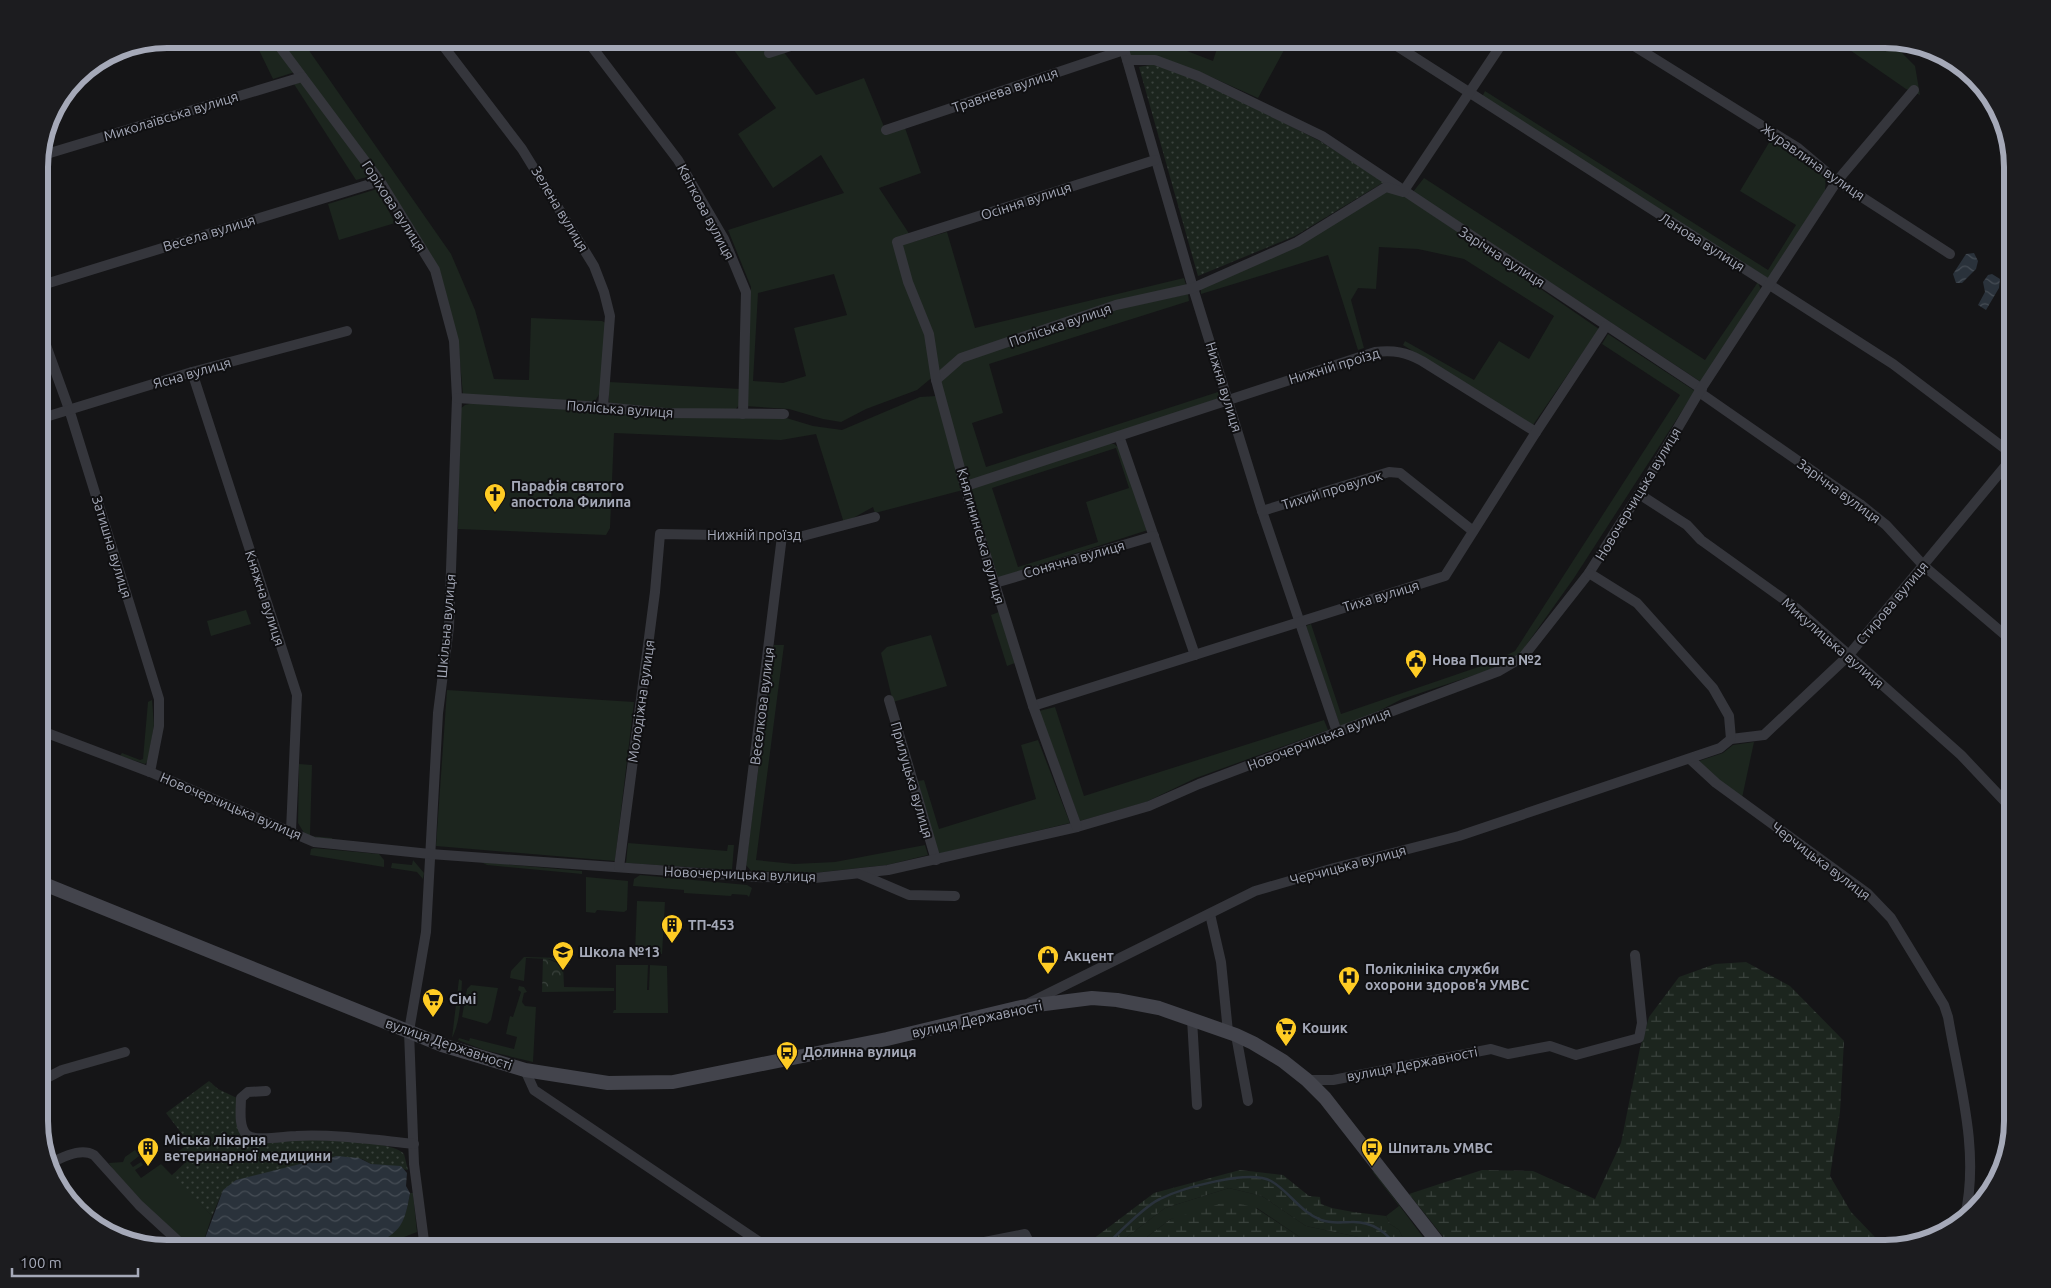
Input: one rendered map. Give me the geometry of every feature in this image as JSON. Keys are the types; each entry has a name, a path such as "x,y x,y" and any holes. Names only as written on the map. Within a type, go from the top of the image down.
{"street":[{"name":"Горіхова вулиця","path":"280,47 380,181 435,270 454,341 457,398"},
{"name":"Зелена вулиця","path":"444,47 522,149 594,266 604,292 610,316 603,407"},
{"name":"Квіткова вулиця","path":"592,47 678,160 724,239 746,292 743,414"},
{"path":"769,53 787,47"},
{"name":"Нижня вулиця","path":"1124,47 1193,288 1262,511 1337,732"},
{"name":"Ланова вулиця","path":"1398,47 1893,364 2004,448"},
{"path":"1193,288 1297,242 1386,187 1403,192 1500,47"},
{"name":"Журавлина вулиця","path":"1636,47 1798,148 1837,181 1950,254"},
{"name":"Травнева вулиця","path":"886,130 1126,55"},
{"name":"Зарічна вулиця","path":"1126,55 1155,60 1198,76 1322,136 1403,192 1606,326 1860,504 1886,525 1924,566 2004,634"},
{"name":"Миколаївська вулиця","path":"49,153 302,77"},
{"name":"Новочерчицька вулиця","path":"48,733 150,772 314,842 430,854 740,876 815,878 888,870 1077,827 1149,806 1199,784 1499,671 1523,657 1589,573 1701,391 1837,181 1914,90"},
{"name":"Осіння вулиця","path":"897,242 1156,160"},
{"name":"Весела вулиця","path":"48,283 380,181"},
{"name":"Княгининська вулиця","path":"897,242 908,282 929,334 936,380 995,583 1033,706 1077,827"},
{"name":"Поліська вулиця","path":"936,380 961,358 1116,306 1193,288"},
{"name":"Тиха вулиця","path":"1033,706 1445,576 1606,326"},
{"name":"Ясна вулиця","path":"48,416 192,372 347,331"},
{"name":"Нижній проїзд","path":"966,486 1228,399 1376,352 1393,350 1409,354 1422,361 1536,432"},
{"name":"Затишна вулиця","path":"48,351 69,409 159,699 159,726 150,772"},
{"name":"Княжна вулиця","path":"192,372 297,695 291,831"},
{"name":"Поліська вулиця","path":"457,398 603,407 664,413 784,414"},
{"name":"Шкільна вулиця","path":"430,854 438,713 449,627 457,398"},
{"path":"1119,436 1195,655"},
{"name":"Стирова вулиця","path":"1731,739 1764,735 1848,656 2004,468"},
{"name":"Тихий провулок","path":"1262,511 1389,472 1400,473 1473,531"},
{"name":"Микулицька вулиця","path":"1639,494 1687,525 1701,540 1796,608 1961,755 2004,801"},
{"name":"Нижній проїзд","path":"660,534 782,536 799,538 875,517"},
{"name":"Молодіжна вулиця","path":"618,867 655,592 660,534"},
{"name":"Веселкова вулиця","path":"740,876 782,536"},
{"name":"Сонячна вулиця","path":"995,583 1154,536"},
{"path":"1589,573 1637,603 1713,688 1729,716 1731,739"},
{"name":"Прилуцька вулиця","path":"889,700 936,860"},
{"name":"Черчицька вулиця","path":"1021,1007 1255,891 1334,868 1459,836 1720,748 1731,739"},
{"name":"Черчицька вулиця","path":"1690,758 1716,783 1866,893 1891,918 1908,944 1944,1005 1948,1017 1970,1142 1970,1196 1967,1207"},
{"path":"424,1240 414,1144 409,1031 426,932 430,854"},
{"path":"859,873 909,895 954,896"},
{"name":"вулиця Державності","path":"48,886 462,1052 525,1070 608,1082 673,1082 887,1039 1021,1007 1092,998 1136,1003 1232,1033 1269,1052 1307,1080 1331,1106 1435,1240"},
{"path":"1210,914 1221,962 1232,1033 1248,1101"},
{"name":"вулиця Державності","path":"1307,1080 1333,1080 1491,1049 1508,1054 1550,1046 1576,1055 1639,1038 1642,1023 1634,955"},
{"path":"1192,1019 1197,1104"},
{"path":"48,1077 62,1070 125,1052"},
{"path":"525,1070 534,1090 757,1240"},
{"path":"266,1092 248,1092 241,1098 242,1124 245,1134 249,1136 263,1138 321,1136 414,1144"},
{"path":"54,1161 79,1152 94,1155 139,1205 177,1240"},
{"path":"994,1240 1024,1234 1028,1240"}],"green space":[{"path":"256,47 275,47 295,72 273,79"},
{"path":"286,47 307,47 451,254 475,310 494,379 529,380 531,318 602,321 606,323 601,391 595,401 588,403 463,395 458,340 439,268"},
{"path":"732,47 780,47 816,95 864,78 887,134 905,128 921,173 879,188 908,232 912,242 947,232 975,328 1184,278 1186,285 959,355 917,390 866,409 841,422 789,409 745,406 751,287 728,230 844,193 821,155 773,188 738,134 776,108","holes":["834,274 847,315 794,328 806,376 783,383 753,381 758,293"]},
{"path":"1128,47 1152,47 1187,51 1213,61 1217,47 1286,47 1258,98 1200,72 1155,56 1130,55"},
{"path":"1846,47 1898,49 1915,66 1920,95 1906,89"},
{"path":"1155,64 1197,79 1320,141 1384,182 1295,236 1198,276 1139,67"},
{"path":"301,82 371,176 356,180 294,84"},
{"path":"1485,91 1768,270 1796,225 1740,191 1770,141 1795,153 1826,176 1825,191 1769,279 1482,97"},
{"path":"1424,178 1705,360 1758,282 1761,290 1701,382 1413,192"},
{"path":"377,189 395,223 339,240 328,204"},
{"path":"1386,191 1405,196 1599,329 1533,425 1403,345 1405,341 1474,380 1499,341 1529,359 1554,316 1464,259 1418,249 1379,247 1376,289 1358,288 1351,300 1364,348 1358,350 1328,255 1201,294 1201,288"},
{"path":"1188,294 1189,301 989,364 1003,413 972,423 986,467 1218,392 1220,398 968,483 939,381 962,361 1117,309"},
{"path":"1608,334 1695,391 1574,578 1520,654 1496,668 1402,699 1371,715 1340,726 1306,626 1311,624 1341,714 1493,662 1515,651 1680,395 1602,344"},
{"path":"609,382 741,389 739,405 735,410 669,410 610,404"},
{"path":"936,396 963,490 875,513 873,507 844,523 816,434 781,440 614,433 610,528 606,535 458,529 460,409 465,405 473,403 783,417 813,426 842,430 920,397"},
{"path":"1104,444 1114,444 1121,449 1148,530 998,578 970,488","holes":["1116,448 1129,488 1086,502 1098,542 1018,567 992,488"]},
{"path":"246,610 251,624 211,636 207,621"},
{"path":"999,612 1015,663 1007,666 991,615"},
{"path":"931,635 947,686 893,702 881,653 887,647"},
{"path":"774,645 784,645 756,860 794,864 835,862 925,845 928,855 887,865 814,873 751,871 746,865"},
{"path":"447,690 634,702 615,861 436,846"},
{"path":"152,700 154,725 148,761 145,764 120,756 122,753 140,760 143,759 148,702"},
{"path":"1055,707 1084,796 1324,720 1328,730 1196,778 1146,802 1080,821 1039,711"},
{"path":"1038,740 1070,823 938,854 918,781 924,780 939,829 1036,799 1021,745"},
{"path":"1754,742 1742,798 1718,780 1699,761 1723,753 1733,745"},
{"path":"299,764 312,765 310,836 332,838 332,840 306,836 298,823"},
{"path":"628,843 727,851 728,845 734,845 732,870 626,863"},
{"path":"311,849 379,854 384,860 384,867 310,855"},
{"path":"413,860 424,873 423,879 417,872 391,868 392,863 412,865"},
{"path":"481,862 582,871 582,874 487,865"},
{"path":"640,875 747,885 752,888 749,897 747,895 732,894 731,896 684,893 684,890 633,886 634,879"},
{"path":"586,877 628,881 627,910 624,912 597,910 595,913 586,912"},
{"path":"637,901 665,902 662,954 635,953"},
{"path":"524,957 567,958 570,965 558,964 549,959 526,958 524,981 510,978 511,971"},
{"path":"543,958 563,965 564,987 614,988 614,991 542,992"},
{"path":"1746,962 1790,986 1844,1041 1840,1112 1830,1176 1851,1212 1873,1235 1869,1240 1446,1240 1409,1194 1482,1170 1533,1171 1595,1199 1621,1143 1640,1048 1649,1017 1679,977 1715,964"},
{"path":"616,965 648,965 647,990 649,990 650,965 667,966 668,1010 616,1010"},
{"path":"459,979 462,981 460,1011 452,1038"},
{"path":"471,985 498,988 491,1020 487,1024 462,1017 467,989"},
{"path":"519,986 524,987 527,992 524,993 522,1002 525,1006 536,1007 533,1062 484,1050 458,1040 459,1038 469,1041 470,1038 514,1049 517,1037 506,1034 510,1016 513,1017 521,992 518,990"},
{"path":"614,1010 668,1010 668,1013 613,1013"},
{"path":"209,1081 218,1089 239,1099 243,1136 329,1139 377,1144 394,1148 404,1154 408,1170 371,1164 362,1159 334,1158 304,1163 223,1190 212,1216 171,1176 186,1162 178,1152 189,1143 166,1113"},
{"path":"135,1150 139,1156 130,1163 133,1167 141,1162 143,1165 135,1170 141,1178 161,1164 212,1216 204,1240 180,1240 116,1175 109,1163 123,1162 125,1157"},
{"path":"1240,1170 1283,1175 1309,1196 1320,1197 1321,1204 1353,1212 1386,1216 1390,1224 1399,1230 1404,1240 1373,1240 1306,1226 1262,1196 1229,1188 1165,1208 1123,1240 1092,1240 1154,1193"},
{"path":"1372,1171 1425,1240 1404,1240 1399,1230 1390,1224 1386,1216 1399,1206"},
{"path":"1229,1188 1262,1196 1306,1226 1373,1240 1311,1240 1301,1238 1257,1208 1171,1219 1143,1240 1123,1240 1165,1208"},
{"path":"410,1193 413,1193 417,1232 396,1240 383,1240 398,1228 408,1205"},
{"path":"1229,1201 1256,1208 1301,1238 1311,1240 1143,1240 1171,1219"},
{"path":"1873,1235 1878,1240 1869,1240"}],"water":[{"path":"1974,253 1978,261 1976,269 1962,283 1956,283 1953,274 1966,254"},
{"path":"1992,274 2000,279 1999,288 1986,310 1978,305 1985,292 1983,282 1988,275"},
{"path":"336,1156 359,1158 371,1164 401,1166 407,1173 406,1186 410,1193 405,1215 393,1233 383,1240 204,1240 223,1190 236,1180 304,1163 326,1160"}],"waterway":[{"path":"1112,1240 1139,1214 1160,1199 1199,1185 1247,1177 1271,1181 1307,1212 1321,1220 1366,1223 1384,1233 1391,1240"}],"place":[{"name":"Парафія святого апостола Филипа","path":"495,513"},
{"name":"Нова Пошта №2","path":"1416,679"},
{"name":"ТП-453","path":"672,944"},
{"name":"Школа №13","path":"563,971"},
{"name":"Акцент","path":"1048,975"},
{"name":"Поліклініка служби охорони здоров'я УМВС","path":"1349,996"},
{"name":"Сімі","path":"433,1018"},
{"name":"Кошик","path":"1286,1047"},
{"name":"Долинна вулиця","path":"787,1071"},
{"name":"Міська лікарня ветеринарної медицини","path":"148,1167"},
{"name":"Шпиталь УМВС","path":"1372,1167"}]}
